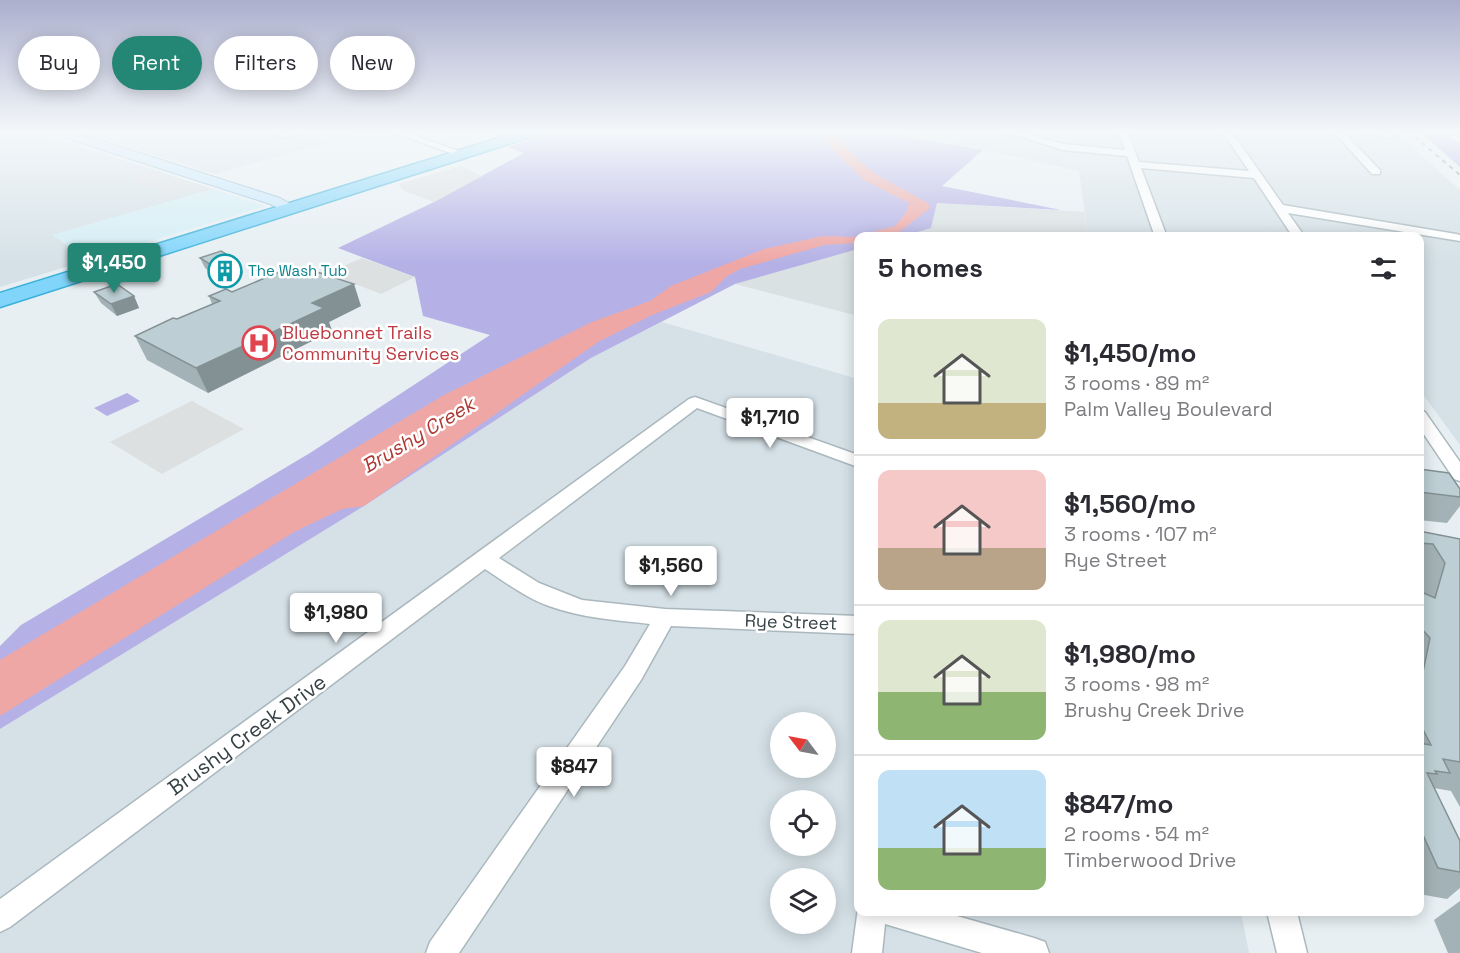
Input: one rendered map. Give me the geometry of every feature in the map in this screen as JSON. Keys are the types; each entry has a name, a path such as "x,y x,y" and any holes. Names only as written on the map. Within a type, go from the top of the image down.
{"highway":[{"path":"0,300 394,175"}],"main road":[{"path":"197,175 290,208"}],"street":[{"path":"1140,175 1159,232"},
{"path":"1255,175 1296,232"},
{"path":"1280,208 1421,232"},
{"path":"1424,233 1456,238"},
{"name":"Brushy Creek Drive","path":"0,917 695,402 854,460"},
{"path":"1424,422 1460,475"},
{"name":"Rye Street","path":"485,559 532,589 555,600 592,609 665,617 854,625"},
{"path":"441,953 633,674 665,617"},
{"path":"867,953 871,916"},
{"path":"906,916 1034,953"},
{"path":"1283,916 1292,953"}],"shaded area":[{"path":"0,175 171,175 213,189 53,235 89,260 0,287"},
{"path":"140,175 163,175 198,186 173,194 128,179"},
{"path":"428,175 482,176 434,202 402,190 399,184"},
{"path":"483,175 954,175 942,186 1061,210 937,203 931,228 918,232 854,232 854,250 735,284 591,358 364,506 0,729 0,646 21,625 310,453 490,335 423,316 415,277 338,248 434,202"},
{"path":"1080,175 1444,175 1460,190 1460,445 1424,396 1424,232 1087,232"},
{"path":"213,189 265,206 89,260 52,235"},
{"path":"937,203 1084,212 1087,232 918,232 931,228"},
{"path":"854,250 854,315 735,284"},
{"path":"362,258 415,277 381,294 327,273"},
{"path":"662,322 854,378 854,916 1242,916 1249,953 0,953 0,729 364,506 591,358"},
{"path":"127,393 140,401 107,416 94,408"},
{"path":"192,401 244,429 162,474 110,442"}],"water":[{"path":"859,175 879,175 928,203 930,208 899,232 872,232 895,226 907,211 909,203"},
{"name":"Brushy Creek","path":"823,236 853,237 854,243 824,245 740,269 726,277 711,292 652,315 598,342 364,506 342,509 294,532 0,716 0,660 444,395 592,322 650,301 671,286 764,249"}],"building":[{"path":"221,251 239,262 218,269 200,258"},
{"path":"302,267 354,284 312,303 324,308 196,368 135,336 173,318 177,319 220,301 209,296 226,289 232,292 279,272 285,274"},
{"path":"117,284 134,296 111,304 94,292"},
{"path":"1424,470 1449,473 1460,489 1460,497 1424,493"},
{"path":"1424,532 1460,539 1460,762 1443,759 1450,773 1435,771 1437,774 1427,773 1460,841 1460,872 1438,868 1424,837 1424,744 1431,745 1424,732 1424,667 1430,638 1424,631 1424,593 1435,598 1445,563 1433,544 1424,543"}],"place":[{"name":"The Wash Tub","path":"225,271"},
{"name":"Bluebonnet Trails Community Services","path":"259,343"}]}
